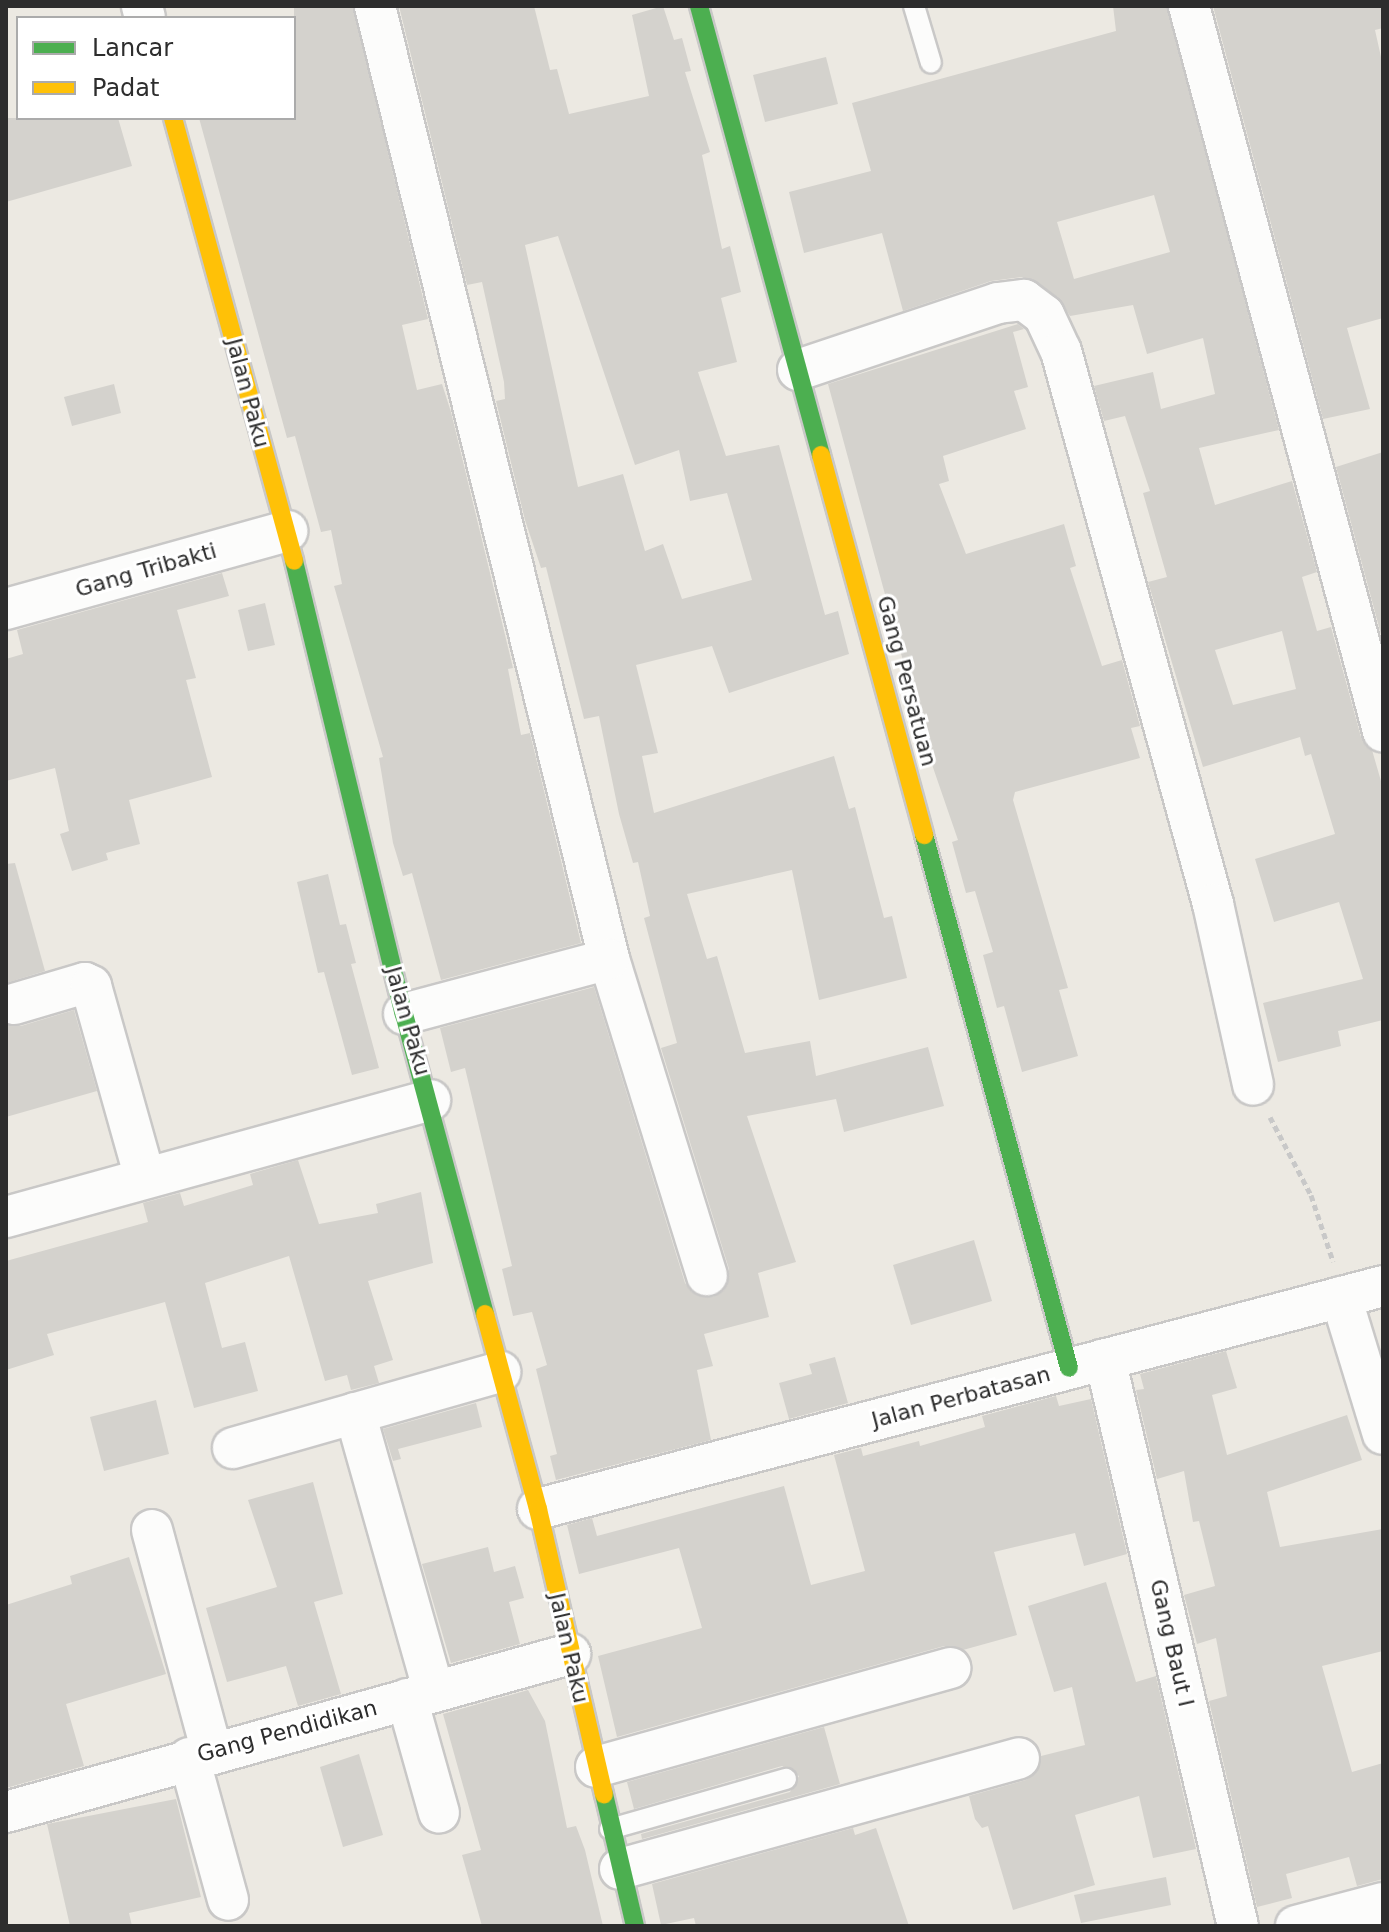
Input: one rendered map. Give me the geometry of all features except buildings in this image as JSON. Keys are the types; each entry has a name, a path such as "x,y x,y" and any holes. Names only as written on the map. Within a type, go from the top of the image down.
{"street":[{"path":"375,6 609,959 707,1275"},
{"name":"Gang Persatuan","path":"699,6 798,370 1087,1364"},
{"path":"1189,6 1383,731"},
{"name":"Jalan Paku","path":"174,120 287,531 404,1014 430,1100 538,1509 635,1926"},
{"path":"798,370 998,303 1024,300 1044,315 1061,351 1213,904 1253,1085"},
{"name":"Gang Tribakti","path":"6,609 287,531"},
{"path":"404,1014 609,959"},
{"path":"14,1004 91,986 145,1178"},
{"path":"6,1217 430,1100"},
{"name":"Jalan Perbatasan","path":"538,1509 1383,1286"},
{"path":"1341,1297 1383,1434"},
{"name":"Gang Baut I","path":"1087,1364 1238,1926"},
{"path":"233,1448 500,1372"},
{"path":"355,1413 420,1695 439,1813"},
{"path":"152,1530 201,1755 228,1900"},
{"name":"Gang Pendidikan","path":"6,1812 570,1654"},
{"path":"596,1767 950,1668"},
{"path":"620,1869 1019,1758"},
{"path":"1300,1926 1383,1903"}],"lane":[{"path":"914,6 931,63"},
{"path":"610,1829 786,1779"}],"path":[{"path":"1253,1085 1311,1195 1341,1297"}],"traffic: fast":[{"path":"699,6 821,455"},
{"path":"294,561 404,1014 485,1314"},
{"path":"924,835 1069,1368"},
{"path":"604,1794 635,1926"}],"traffic: slow":[{"path":"174,120 294,561"},
{"path":"821,455 924,835"},
{"path":"485,1314 538,1509 604,1794"}]}
